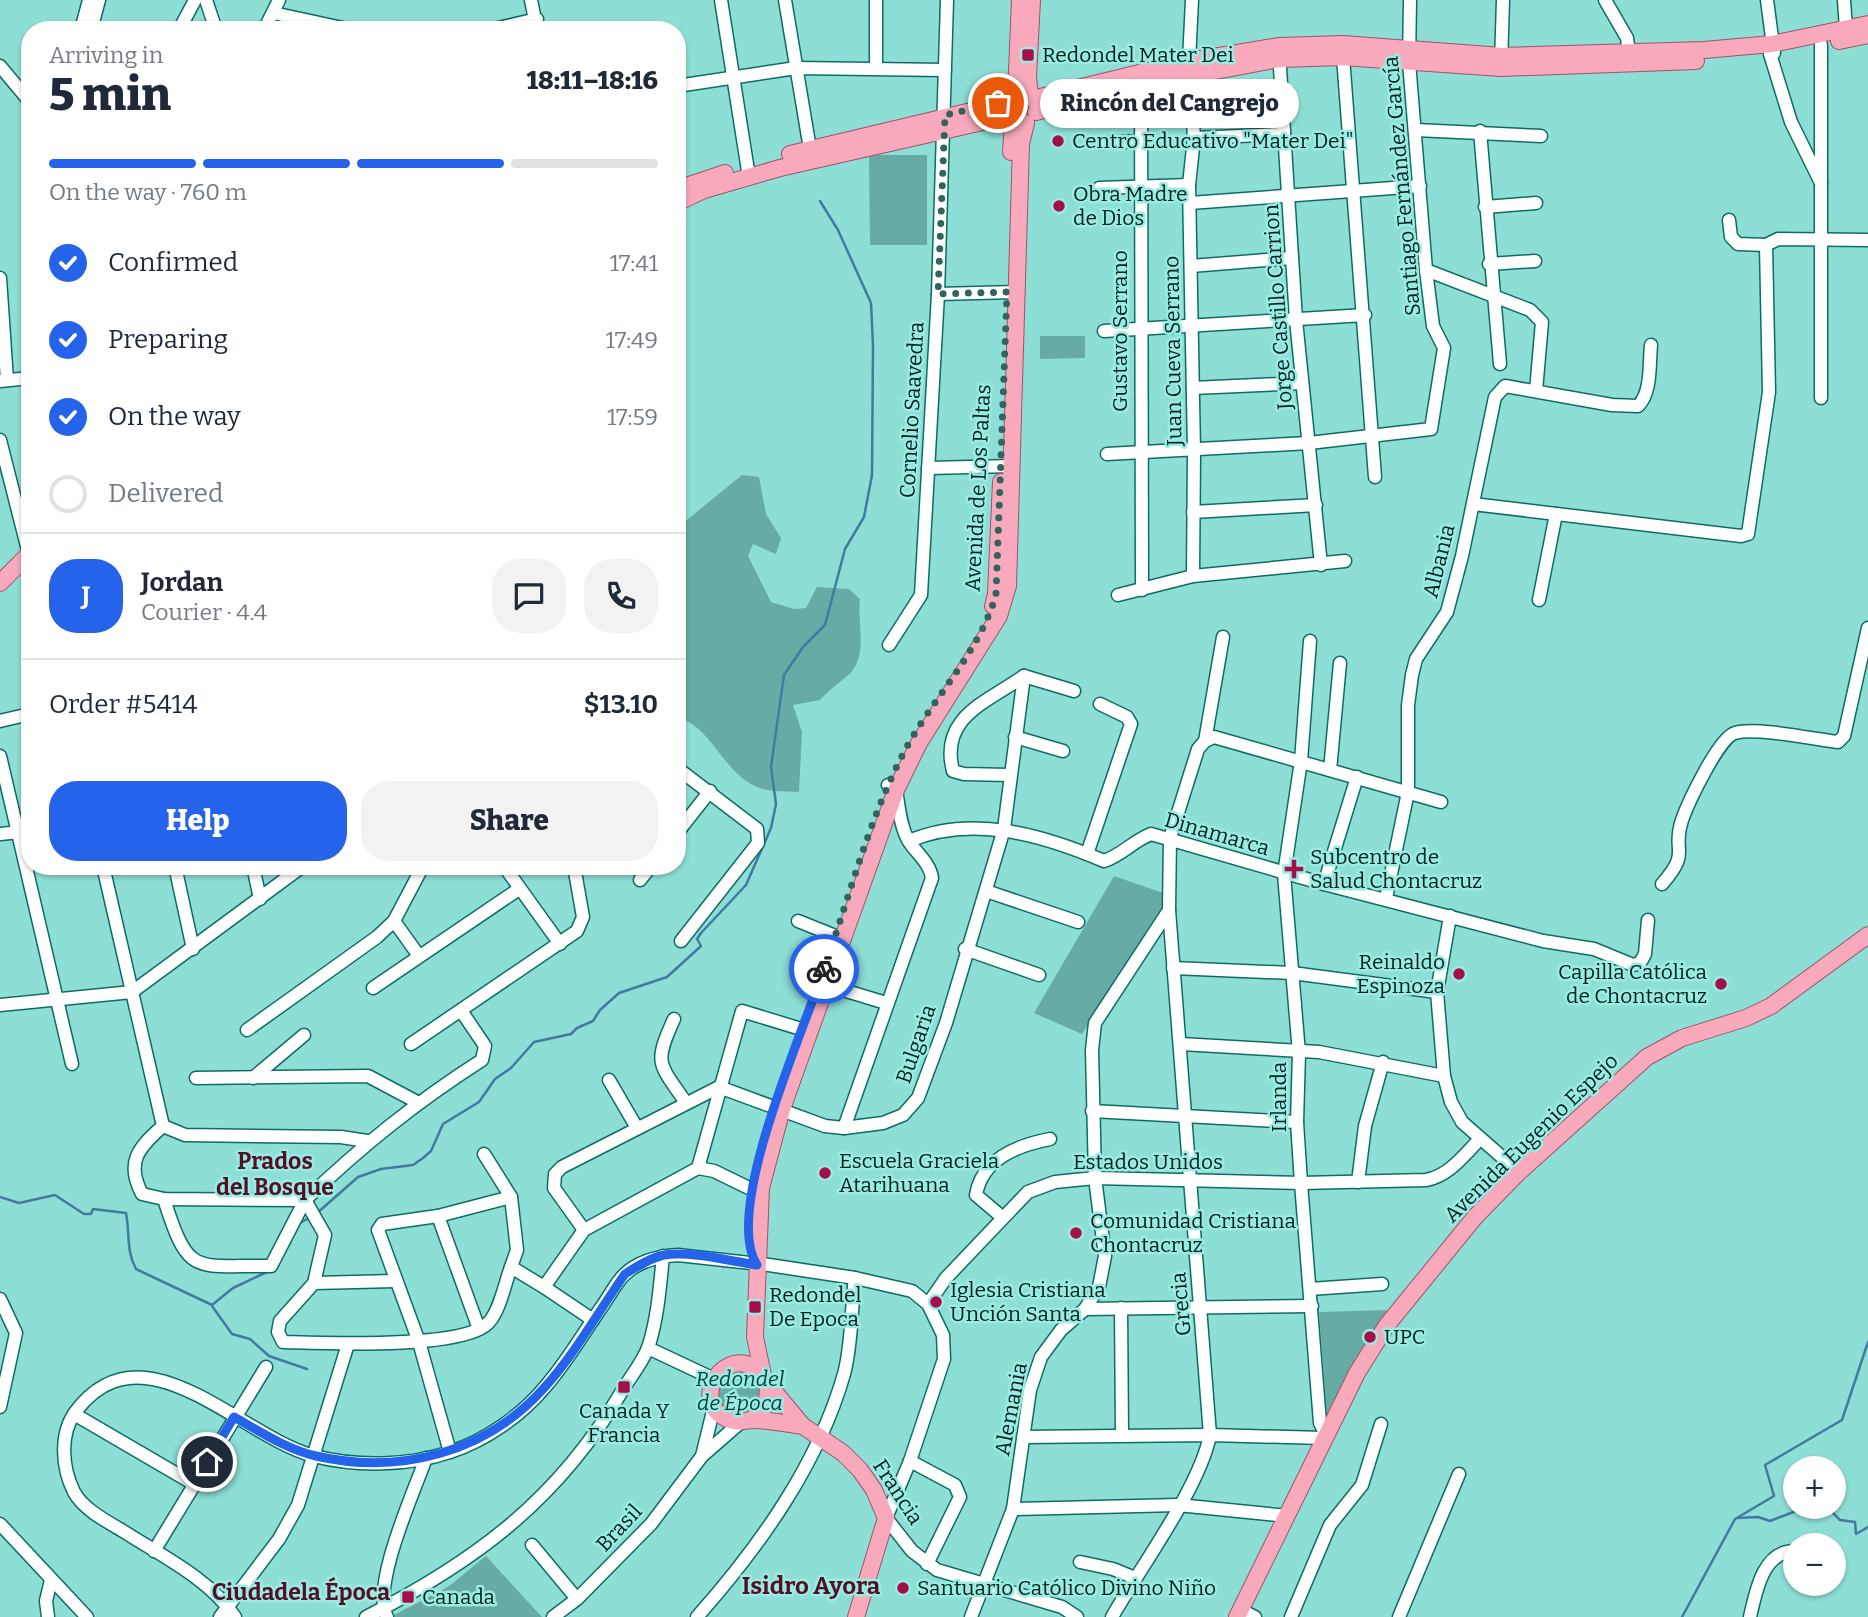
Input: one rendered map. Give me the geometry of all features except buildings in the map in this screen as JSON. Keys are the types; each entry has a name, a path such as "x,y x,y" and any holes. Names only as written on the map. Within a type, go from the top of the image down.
{"main road":[{"name":"Avenida de Los Paltas","path":"757,1265 751,1257 751,1189 778,1107 913,735 970,650 991,611 996,594 1007,466 1015,171 1021,108 1020,0"},
{"name":"Avenida de Los Paltas","path":"1021,108 1028,77 1032,0"},
{"path":"1501,62 1629,52 1772,50 1868,23"},
{"path":"686,187 945,122 1021,108 1189,68 1279,52 1343,44 1409,55 1501,62 1691,62 1821,45 1868,35"},
{"path":"1279,52 1343,57 1409,55"},
{"path":"686,199 748,172"},
{"path":"0,583 21,565"},
{"path":"0,597 21,569"},
{"name":"Avenida Eugenio Espejo","path":"1244,1615 1324,1436 1387,1325 1475,1217 1519,1172 1647,1057 1682,1038 1746,1018 1771,1006 1868,935"},
{"name":"Avenida de Los Paltas","path":"766,1379 755,1337 757,1265 761,1188 778,1107"},
{"path":"736,1364 755,1337"},
{"path":"736,1364 746,1364 766,1379 767,1405 747,1421 726,1418 714,1407 711,1398 713,1379 727,1366 736,1364"},
{"name":"Francia","path":"766,1379 803,1426 822,1437 860,1470 874,1490 886,1518"},
{"name":"Francia","path":"747,1421 803,1426"},
{"path":"856,1617 886,1518"}],"street":[{"path":"83,21 89,0"},
{"path":"93,21 99,0"},
{"path":"184,21 195,0"},
{"path":"206,0 213,21"},
{"path":"268,21 279,0"},
{"path":"531,0 536,21"},
{"path":"721,0 748,172"},
{"path":"785,0 811,154"},
{"path":"876,0 876,68"},
{"name":"Cornelio Saavedra","path":"889,645 921,595 938,294 947,0"},
{"name":"Juan Cueva Serrano","path":"1192,0 1189,68 1194,138 1189,185 1195,451 1193,576"},
{"name":"Santiago Fernández García","path":"1371,438 1432,429 1444,348 1433,327 1426,270 1409,55 1410,0"},
{"path":"1501,62 1503,0"},
{"path":"1605,0 1627,38 1629,52"},
{"path":"1767,0 1772,50 1791,122 1822,186"},
{"path":"1844,0 1846,29"},
{"path":"272,13 310,21"},
{"path":"1821,45 1821,398"},
{"name":"Jorge Castillo Carrion","path":"1279,52 1296,320 1321,565"},
{"path":"1343,57 1365,315 1375,477"},
{"path":"0,66 21,91"},
{"path":"686,84 796,68 945,70"},
{"name":"Gustavo Serrano","path":"1141,79 1139,331 1142,590"},
{"path":"1416,130 1541,136"},
{"path":"1480,131 1489,264 1500,364"},
{"path":"1194,138 1283,134"},
{"path":"1099,143 1140,141"},
{"path":"1099,187 1189,185"},
{"path":"1191,203 1420,186"},
{"path":"1485,207 1536,202"},
{"path":"1729,220 1731,237 1738,244 1766,245 1778,239 1868,240"},
{"path":"1473,504 1741,536 1748,534 1769,392 1766,245"},
{"path":"1191,266 1292,258"},
{"path":"1489,264 1535,261"},
{"path":"1426,270 1530,310 1542,322 1536,391"},
{"path":"0,278 4,381"},
{"path":"938,294 1011,292"},
{"path":"1104,331 1139,331 1365,315"},
{"name":"Albania","path":"1386,898 1408,792 1408,705 1412,675 1416,659 1447,612 1499,390 1505,386 1612,405 1638,406 1645,399 1651,345"},
{"path":"1194,388 1302,383"},
{"path":"1107,454 1195,451 1371,438"},
{"path":"0,440 4,470 21,530"},
{"path":"928,468 1007,466"},
{"path":"1194,512 1316,505"},
{"path":"1539,600 1556,514"},
{"path":"1118,595 1193,576 1345,561"},
{"path":"1662,884 1680,858 1681,821 1717,749 1727,737 1735,733 1755,733 1838,742 1844,736 1868,628"},
{"name":"Grecia","path":"1112,1617 1206,1453 1210,1435 1169,910 1170,838 1198,749 1205,741 1223,637"},
{"name":"Irlanda","path":"1310,641 1301,761 1284,874 1299,1053 1297,1122 1301,1183 1320,1423 1324,1436"},
{"path":"1330,770 1340,663"},
{"path":"1009,775 964,774 953,771 953,729 963,718 1024,676 1074,691"},
{"name":"Bulgaria","path":"719,1087 825,1126 844,1128 883,1123 902,1115 918,1098 946,1023 965,949 1004,829 1024,676"},
{"path":"1087,854 1131,724 1127,717 1100,704"},
{"path":"0,721 21,716"},
{"path":"1015,737 1063,751"},
{"path":"1205,741 1214,737 1441,802"},
{"path":"0,756 21,822"},
{"path":"681,941 758,843 757,829 686,774"},
{"path":"1324,884 1357,777"},
{"path":"844,1128 932,878 929,868 909,841 892,787"},
{"path":"686,822 710,791"},
{"name":"Dinamarca","path":"909,841 947,828 1004,829 1104,861 1119,856 1136,839 1151,834 1284,874 1386,898 1543,941 1594,949 1633,965 1640,963 1645,954 1648,920"},
{"path":"0,834 21,832"},
{"path":"32,875 72,1064"},
{"path":"105,875 163,1126"},
{"path":"177,875 193,949"},
{"path":"255,875 260,899"},
{"path":"0,1005 57,1002 132,992 291,875"},
{"path":"247,1030 377,937 394,921 418,875"},
{"path":"510,875 560,944"},
{"path":"411,1044 577,932 583,917 576,875"},
{"path":"640,880 644,875"},
{"path":"373,988 519,889"},
{"path":"986,891 1078,922"},
{"name":"Alemania","path":"971,1617 1013,1509 1031,1390 1041,1357 1061,1330 1085,1309 1098,1287 1105,1256 1095,1178 1092,1111 1095,1023 1169,910"},
{"path":"1450,916 1437,992 1444,1076 1451,1102 1462,1122 1519,1172"},
{"path":"394,921 419,956"},
{"path":"798,921 840,938"},
{"path":"965,949 1039,975"},
{"path":"1173,968 1292,973 1437,992"},
{"path":"824,985 886,1003"},
{"path":"698,1168 742,1011 807,1030"},
{"path":"164,1199 178,1243 187,1256 201,1265 271,1266 309,1205 367,1141 417,1102 482,1060 485,1046 461,1012"},
{"path":"674,1019 660,1051 660,1060 686,1103"},
{"path":"253,1078 304,1035"},
{"path":"1181,1045 1319,1052 1383,1062 1444,1076"},
{"path":"1358,1182 1365,1126 1383,1062"},
{"path":"195,1078 369,1076 417,1102"},
{"path":"609,1080 638,1128"},
{"path":"584,1230 554,1188 555,1174 562,1167 719,1087"},
{"path":"1092,1111 1297,1122"},
{"path":"163,1126 185,1135 341,1137 367,1141"},
{"path":"163,1126 141,1145 134,1167 136,1182 142,1194 164,1199 309,1205"},
{"path":"1002,1217 976,1195 985,1176 997,1159 1017,1146 1050,1139"},
{"name":"Estados Unidos","path":"928,1304 946,1278 1028,1192 1055,1182 1095,1178 1301,1183 1437,1178 1480,1139"},
{"path":"309,1205 325,1235 314,1283 280,1321 278,1332 284,1342 419,1342 479,1329 489,1321 517,1250 511,1197 484,1154"},
{"path":"544,1287 584,1230 698,1168 714,1171 751,1189"},
{"path":"450,1452 419,1342 377,1230 390,1223 438,1216 511,1197"},
{"path":"438,1216 479,1329"},
{"path":"366,1617 385,1613 449,1573 546,1494 591,1442 649,1348 663,1255"},
{"path":"348,1344 313,1456 298,1505 279,1539 228,1614 197,1580 102,1519 75,1494 66,1472 63,1450 74,1414 98,1388 126,1377 164,1380 313,1456 382,1464 450,1452 496,1429 520,1412 545,1387 625,1274 663,1255 769,1265 855,1278 912,1291 928,1304 943,1335 944,1359 910,1461 886,1518"},
{"path":"511,1268 593,1320"},
{"path":"697,1617 727,1584 767,1527 822,1437 845,1372 855,1278"},
{"path":"314,1283 395,1281"},
{"path":"1310,1289 1382,1284"},
{"path":"0,1299 16,1333 1,1398"},
{"path":"1085,1309 1312,1306"},
{"path":"1121,1308 1122,1435"},
{"path":"649,1348 713,1379"},
{"path":"154,1551 266,1367"},
{"name":"Brasil","path":"702,1456 714,1407"},
{"path":"74,1414 194,1484"},
{"name":"Brasil","path":"554,1617 577,1599 651,1524 702,1456 747,1421"},
{"path":"1291,1617 1330,1525 1362,1485 1381,1424"},
{"path":"1023,1437 1324,1436"},
{"path":"385,1613 386,1576 426,1458"},
{"path":"910,1461 956,1485 960,1497 927,1564"},
{"path":"1399,1617 1459,1474"},
{"path":"1013,1509 1178,1505 1288,1516"},
{"name":"Francia","path":"886,1518 912,1551 927,1564 981,1586 1062,1607 1077,1617"},
{"path":"0,1524 87,1617"},
{"path":"533,1545 577,1599"},
{"path":"1750,1617 1754,1595 1773,1557 1783,1552"},
{"path":"1080,1562 1112,1569 1135,1578"},
{"path":"48,1617 46,1601 51,1580"}],"green space":[{"path":"869,155 927,155 927,245 870,245"},
{"path":"1040,336 1085,336 1085,358 1040,359"},
{"path":"742,475 759,477 766,514 781,538 776,554 753,544 748,556 771,602 794,609 806,608 817,587 849,589 860,599 861,644 853,670 820,700 793,705 802,732 799,792 774,791 748,782 727,763 700,731 686,721 686,521"},
{"path":"1114,876 1163,893 1165,909 1082,1034 1034,1013"},
{"path":"1387,1310 1327,1417 1319,1312"},
{"name":"Redondel de Época","path":"740,1368 762,1382 759,1405 741,1413 734,1413 723,1407 720,1401 718,1381"},
{"path":"486,1556 542,1617 390,1617 448,1587"}],"waterway":[{"path":"316,1214 358,1177 381,1169 413,1165 423,1158 431,1151 443,1124 479,1102 495,1079 511,1068 534,1042 571,1034 577,1028 593,1021 600,1010 619,993 667,977 701,946 697,939 701,933 746,885 771,828 776,804 771,767 784,675 803,647 825,625 845,549 864,517 872,475 871,303 838,230 820,201"},
{"path":"0,1197 19,1203 55,1195 84,1214 91,1214 93,1209 126,1213 129,1249 136,1269 212,1305 233,1288 271,1270"},
{"path":"298,1224 311,1217"},
{"path":"212,1306 232,1334 250,1339 269,1356 307,1369"},
{"path":"1682,1617 1735,1519 1774,1496 1765,1465 1842,1420 1868,1342"},
{"path":"1737,1518 1758,1517 1770,1521 1796,1511 1821,1513 1830,1510 1840,1520 1855,1522 1856,1534 1868,1527"}],"way so far":[{"path":"824,969 888,785 936,697 970,650 991,611 996,594 1007,292 938,294 945,115 998,103"}],"place":[{"name":"Redondel Mater Dei","path":"1028,55"},
{"name":"Rincón del Cangrejo","path":"998,103"},
{"name":"Centro Educativo \"Mater Dei\"","path":"1058,141"},
{"name":"Obra Madre de Dios","path":"1059,206"},
{"name":"Subcentro de Salud Chontacruz","path":"1294,869"},
{"name":"Reinaldo Espinoza","path":"1459,974"},
{"name":"Capilla Católica de Chontacruz","path":"1721,984"},
{"name":"Escuela Graciela Atarihuana","path":"825,1173"},
{"name":"Comunidad Cristiana Chontacruz","path":"1076,1233"},
{"name":"Iglesia Cristiana Unción Santa","path":"936,1302"},
{"name":"Redondel De Epoca","path":"755,1307"},
{"name":"UPC","path":"1370,1337"},
{"name":"Canada Y Francia","path":"624,1387"},
{"name":"Santuario Católico Divino Niño","path":"903,1588"},
{"name":"Canada","path":"408,1597"}],"district":[{"name":"Prados del Bosque","path":"275,1174"},
{"name":"Isidro Ayora","path":"811,1586"},
{"name":"Ciudadela Época","path":"301,1592"}],"route":[{"path":"207,1462 234,1417 265,1435 313,1456 382,1464 450,1452 496,1429 520,1412 545,1387 625,1274 663,1255 757,1265 751,1257 749,1227 752,1180 774,1106 824,969"}]}
